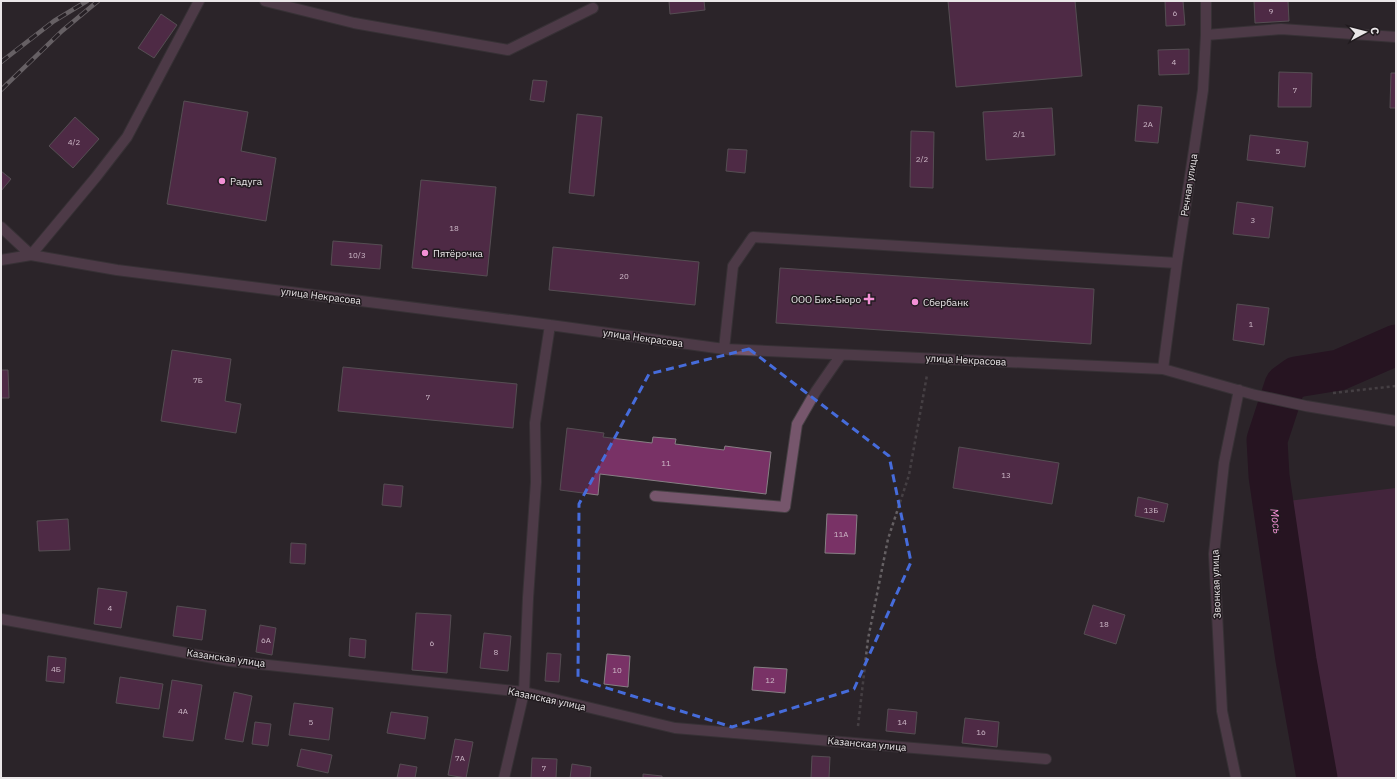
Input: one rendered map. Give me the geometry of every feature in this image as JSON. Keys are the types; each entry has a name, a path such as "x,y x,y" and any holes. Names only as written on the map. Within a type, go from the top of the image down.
{"street":[{"path":"1,260 31,255 127,137 199,1"},
{"path":"265,1 354,23 508,50 593,8"},
{"name":"Речная улица","path":"1163,369 1176,263 1203,90 1206,1"},
{"path":"1206,35 1254,30 1282,29 1396,38"},
{"path":"1,227 31,255"},
{"path":"724,349 734,266 753,237 1176,263"},
{"name":"улица Некрасова","path":"31,255 117,270 550,324 724,349 1163,369 1255,395 1306,406 1396,421"},
{"path":"504,778 524,692 528,598 536,482 535,422 550,324"},
{"path":"655,496 785,507 797,424 816,391 842,355"},
{"name":"Звонкая улица","path":"1236,778 1222,712 1214,554 1224,463 1239,390"},
{"name":"Казанская улица","path":"1,619 230,661 524,692 675,728 1046,758"}],"path":[{"path":"856,743 868,639 888,539 910,475 930,359"},
{"path":"1333,393 1396,386"}],"highlighted area":[{"path":"749,349 889,456 911,562 854,689 732,727 578,679 579,504 649,374"}],"shaded area":[{"path":"1396,488 1396,778 1335,778 1288,501"}],"building":[{"path":"669,1 704,1 705,10 670,14"},
{"path":"948,1 1075,1 1082,76 956,87"},
{"path":"1165,1 1183,1 1185,25 1166,26"},
{"path":"1254,1 1288,1 1289,21 1255,23"},
{"path":"161,14 177,25 154,58 138,48"},
{"path":"1189,49 1189,74 1159,75 1158,50"},
{"path":"1279,72 1312,73 1311,107 1278,107"},
{"path":"1391,73 1396,73 1396,108 1390,108"},
{"path":"533,80 547,81 544,102 530,100"},
{"name":"Радуга","path":"184,101 248,112 241,151 276,158 266,221 167,204"},
{"path":"1138,105 1162,107 1158,143 1135,141"},
{"path":"1052,108 1055,155 986,160 983,112"},
{"path":"577,114 602,117 594,196 569,193"},
{"path":"75,117 99,139 73,168 49,146"},
{"path":"911,131 934,132 933,188 910,187"},
{"path":"1250,135 1308,142 1305,167 1247,160"},
{"path":"728,149 747,150 745,173 726,171"},
{"path":"1,171 11,179 1,191"},
{"path":"421,180 496,187 487,276 412,268"},
{"path":"1237,202 1273,207 1269,238 1233,234"},
{"path":"333,241 382,245 380,269 331,265"},
{"path":"553,247 699,262 695,305 549,290"},
{"path":"780,268 1094,289 1091,344 776,323"},
{"path":"1237,304 1269,308 1264,345 1233,340"},
{"path":"172,350 231,359 225,401 241,404 236,433 161,421"},
{"path":"343,367 517,384 513,428 338,411"},
{"path":"1,370 8,370 9,398 1,398"},
{"path":"567,428 604,433 603,437 652,443 653,437 676,439 675,444 724,450 725,446 771,452 766,494 600,474 598,495 560,490"},
{"path":"959,447 1059,463 1052,504 953,488"},
{"path":"384,484 403,486 401,507 382,505"},
{"path":"1138,497 1168,504 1164,522 1135,516"},
{"path":"827,514 857,515 855,554 825,553"},
{"path":"68,519 70,550 39,551 37,521"},
{"path":"291,543 306,544 305,564 290,563"},
{"path":"98,588 127,592 121,628 94,624"},
{"path":"1093,605 1125,615 1116,644 1084,634"},
{"path":"177,606 206,610 202,640 173,636"},
{"path":"416,613 451,615 447,673 412,670"},
{"path":"260,625 276,628 272,655 256,652"},
{"path":"484,633 511,636 508,671 480,668"},
{"path":"350,638 366,640 365,658 349,656"},
{"path":"547,653 561,654 559,682 545,681"},
{"path":"607,654 630,656 628,687 604,684"},
{"path":"48,656 66,658 64,683 46,681"},
{"path":"754,667 787,669 785,693 752,690"},
{"path":"120,677 163,684 159,709 116,703"},
{"path":"172,680 202,685 193,741 163,737"},
{"path":"234,692 252,696 243,742 225,739"},
{"path":"294,703 333,708 329,740 289,735"},
{"path":"888,709 917,712 915,734 886,731"},
{"path":"391,712 428,717 425,739 387,733"},
{"path":"965,718 999,722 997,747 962,743"},
{"path":"255,722 271,724 268,746 252,744"},
{"path":"455,739 473,742 466,778 448,775"},
{"path":"301,749 332,755 328,773 297,766"},
{"path":"812,756 830,757 829,778 811,778"},
{"path":"532,758 557,759 556,778 531,778"},
{"path":"400,764 417,767 415,778 397,778"},
{"path":"572,764 591,767 590,778 570,778"},
{"path":"643,774 662,776 662,778 643,778"}],"waterway":[{"name":"Мось","path":"1317,778 1296,660 1269,476 1267,440 1285,385 1296,377 1339,370 1396,345"}],"railway":[{"path":"1,62 54,21 87,1"},
{"path":"1,90 62,31 98,1"}],"place":[{"name":"Радуга","path":"222,181"},
{"name":"Пятёрочка","path":"425,253"},
{"name":"ООО Бих-Бюро","path":"869,299"},
{"name":"Сбербанк","path":"915,302"}]}
